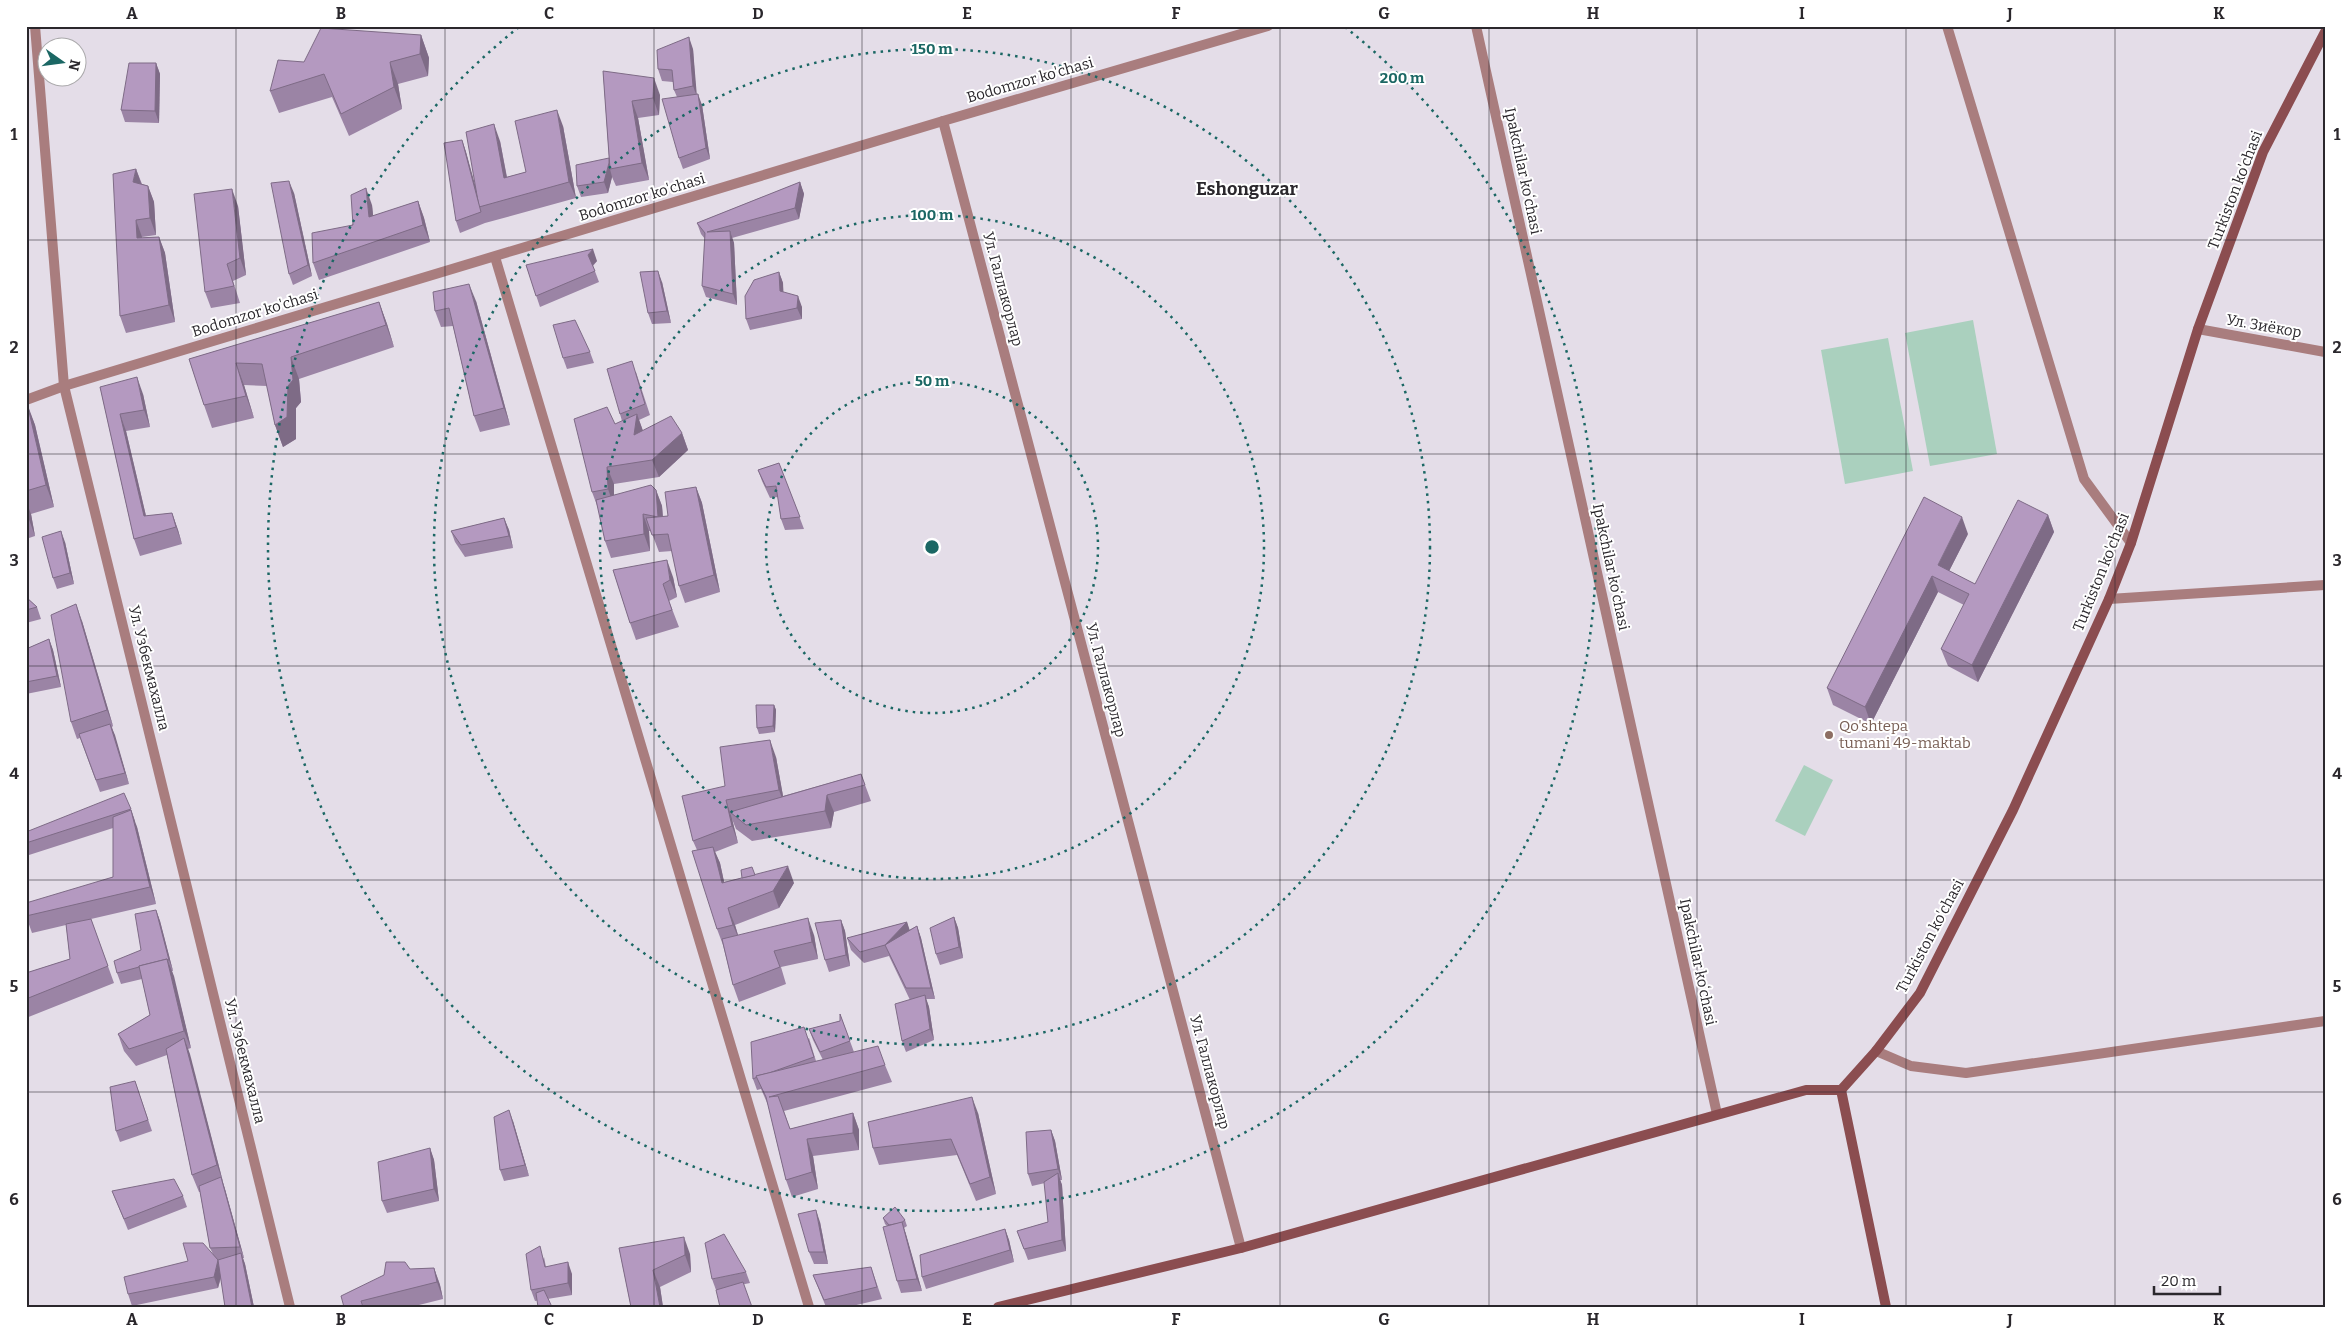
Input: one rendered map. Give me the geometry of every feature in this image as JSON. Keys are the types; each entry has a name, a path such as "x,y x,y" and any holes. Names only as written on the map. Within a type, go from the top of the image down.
{"street":[{"name":"Ул. Узбекмахалла","path":"35,26 64,386 290,1307"},
{"name":"Bodomzor ko'chasi","path":"26,400 64,386 943,120 1268,26"},
{"name":"Ipakchilar koʻchasi","path":"1476,26 1717,1114"},
{"path":"1947,26 2084,479 2131,543"},
{"name":"Turkiston ko'chasi","path":"1841,1090 1876,1051 1920,992 2013,810 2109,599 2131,543 2198,329 2263,152 2325,32"},
{"name":"Ул. Галлакорлар","path":"943,120 1240,1248"},
{"path":"495,257 809,1307"},
{"name":"Ул. Зиёкор","path":"2198,329 2325,352"},
{"path":"2109,599 2325,585"},
{"path":"1876,1051 1911,1066 1966,1073 2325,1021"},
{"path":"998,1307 1240,1248 1717,1114 1776,1100 1806,1090 1841,1090 1886,1307"}],"green space":[{"path":"1973,320 1997,454 1930,466 1905,333"},
{"path":"1888,338 1913,471 1845,484 1821,350"},
{"path":"1804,765 1833,780 1805,836 1775,821"}],"building":[{"path":"321,28 421,35 420,54 390,62 394,87 341,114 324,74 270,91 278,60 304,62"},
{"path":"689,37 693,86 674,90 672,70 658,69 657,50"},
{"path":"129,63 156,63 155,111 121,110"},
{"path":"603,71 654,78 653,98 632,101 642,163 610,169"},
{"path":"698,94 706,148 679,158 662,99"},
{"path":"557,110 569,182 479,207 466,132 494,124 504,178 526,172 515,121"},
{"path":"462,140 481,212 456,221 444,143"},
{"path":"609,158 604,182 577,186 576,165"},
{"path":"136,169 133,182 148,186 150,218 136,220 137,238 159,237 169,305 120,316 113,174"},
{"path":"289,181 308,265 289,274 271,183"},
{"path":"800,182 795,208 707,232 730,231 733,294 702,286 705,233 697,223"},
{"path":"366,188 369,217 418,201 423,225 313,263 312,233 353,225 351,195"},
{"path":"232,189 240,258 227,264 234,286 205,292 194,194"},
{"path":"593,249 588,255 595,271 536,296 526,265"},
{"path":"658,271 667,311 648,313 640,272"},
{"path":"779,272 780,291 798,296 797,308 746,319 745,296 754,280"},
{"path":"469,284 504,408 474,416 449,308 435,311 433,292"},
{"path":"379,302 386,325 291,357 293,380 288,386 287,417 275,425 262,364 236,363 246,396 204,405 189,359"},
{"path":"575,320 590,352 563,358 553,325"},
{"path":"632,361 645,404 620,414 607,369"},
{"path":"137,377 144,410 120,414 144,516 172,513 176,527 134,539 100,387"},
{"path":"26,403 46,485 26,491"},
{"path":"607,407 615,424 637,414 634,435 671,416 682,433 652,460 607,467 608,489 592,492 574,419"},
{"path":"779,463 800,517 781,519 776,486 766,487 758,470"},
{"path":"651,485 656,490 658,517 643,514 644,534 605,541 596,500"},
{"path":"696,487 714,575 679,586 668,534 652,535 646,518 668,516 665,492"},
{"path":"1924,497 1962,517 1938,565 1975,584 2018,500 2048,515 1972,665 1941,649 1969,594 1932,576 1865,707 1827,688"},
{"path":"504,518 509,536 461,545 451,531"},
{"path":"61,531 70,573 53,578 42,537"},
{"path":"667,560 670,580 663,584 672,610 630,623 613,570"},
{"path":"26,597 37,607 26,610"},
{"path":"76,604 107,710 71,722 51,615"},
{"path":"49,639 57,676 26,682 26,649"},
{"path":"756,705 774,705 773,726 757,728"},
{"path":"110,724 125,773 96,780 79,734"},
{"path":"770,740 779,790 726,800 732,826 693,841 682,796 725,786 720,747"},
{"path":"861,774 865,785 827,795 825,811 746,825 730,812"},
{"path":"124,793 131,809 26,843 26,832"},
{"path":"131,810 150,887 26,916 26,903 113,877 113,817"},
{"path":"713,847 722,883 788,866 773,891 728,908 733,925 717,929 692,851"},
{"path":"752,867 755,875 742,878 741,870"},
{"path":"156,910 169,960 117,973 114,961 141,950 135,914"},
{"path":"954,917 959,947 936,954 930,928"},
{"path":"808,918 812,942 774,951 780,967 733,985 722,939"},
{"path":"91,919 108,966 26,999 26,973 70,959 66,924"},
{"path":"841,920 846,955 825,960 815,923"},
{"path":"907,922 885,945 860,952 847,938"},
{"path":"917,926 931,988 906,988 885,945"},
{"path":"167,959 184,1031 129,1049 118,1034 150,1015 139,966"},
{"path":"925,995 930,1029 902,1041 895,1004"},
{"path":"840,1014 850,1041 820,1052 809,1029 840,1021"},
{"path":"804,1027 814,1057 756,1076 753,1079 751,1042"},
{"path":"184,1038 217,1165 192,1175 166,1049"},
{"path":"878,1046 885,1065 769,1097 778,1096 790,1129 853,1113 853,1133 807,1139 812,1172 786,1180 766,1097 756,1076"},
{"path":"135,1081 148,1120 116,1131 110,1087"},
{"path":"972,1097 990,1177 970,1184 951,1139 873,1148 868,1122"},
{"path":"509,1110 525,1165 500,1170 494,1117"},
{"path":"1051,1130 1058,1169 1028,1174 1026,1132"},
{"path":"430,1148 434,1189 382,1201 378,1162"},
{"path":"1058,1173 1062,1240 1024,1249 1017,1231 1048,1222 1044,1182"},
{"path":"221,1177 240,1247 210,1248 199,1186"},
{"path":"174,1179 183,1196 124,1219 112,1191"},
{"path":"895,1207 905,1220 901,1223 889,1225 883,1218"},
{"path":"816,1210 824,1252 809,1252 798,1214"},
{"path":"902,1222 917,1279 897,1281 883,1227"},
{"path":"1005,1229 1010,1250 922,1277 920,1255"},
{"path":"724,1234 746,1272 712,1279 705,1243"},
{"path":"684,1237 685,1255 653,1270 660,1307 631,1307 619,1248"},
{"path":"183,1243 203,1243 218,1260 214,1277 128,1294 124,1277 188,1261"},
{"path":"540,1246 545,1267 568,1262 568,1283 531,1290 526,1254"},
{"path":"241,1253 252,1307 225,1307 218,1260"},
{"path":"386,1262 405,1262 410,1269 434,1268 437,1282 361,1301 363,1307 344,1307 341,1296 384,1275"},
{"path":"871,1267 877,1287 824,1300 813,1275"},
{"path":"743,1282 752,1307 720,1307 716,1290"},
{"path":"544,1290 552,1307 538,1307 536,1293"}],"place":[{"name":"Qo'shtepa tumani 49-maktab","path":"1829,735"}],"district":[{"name":"Eshonguzar","path":"1247,189"}]}
